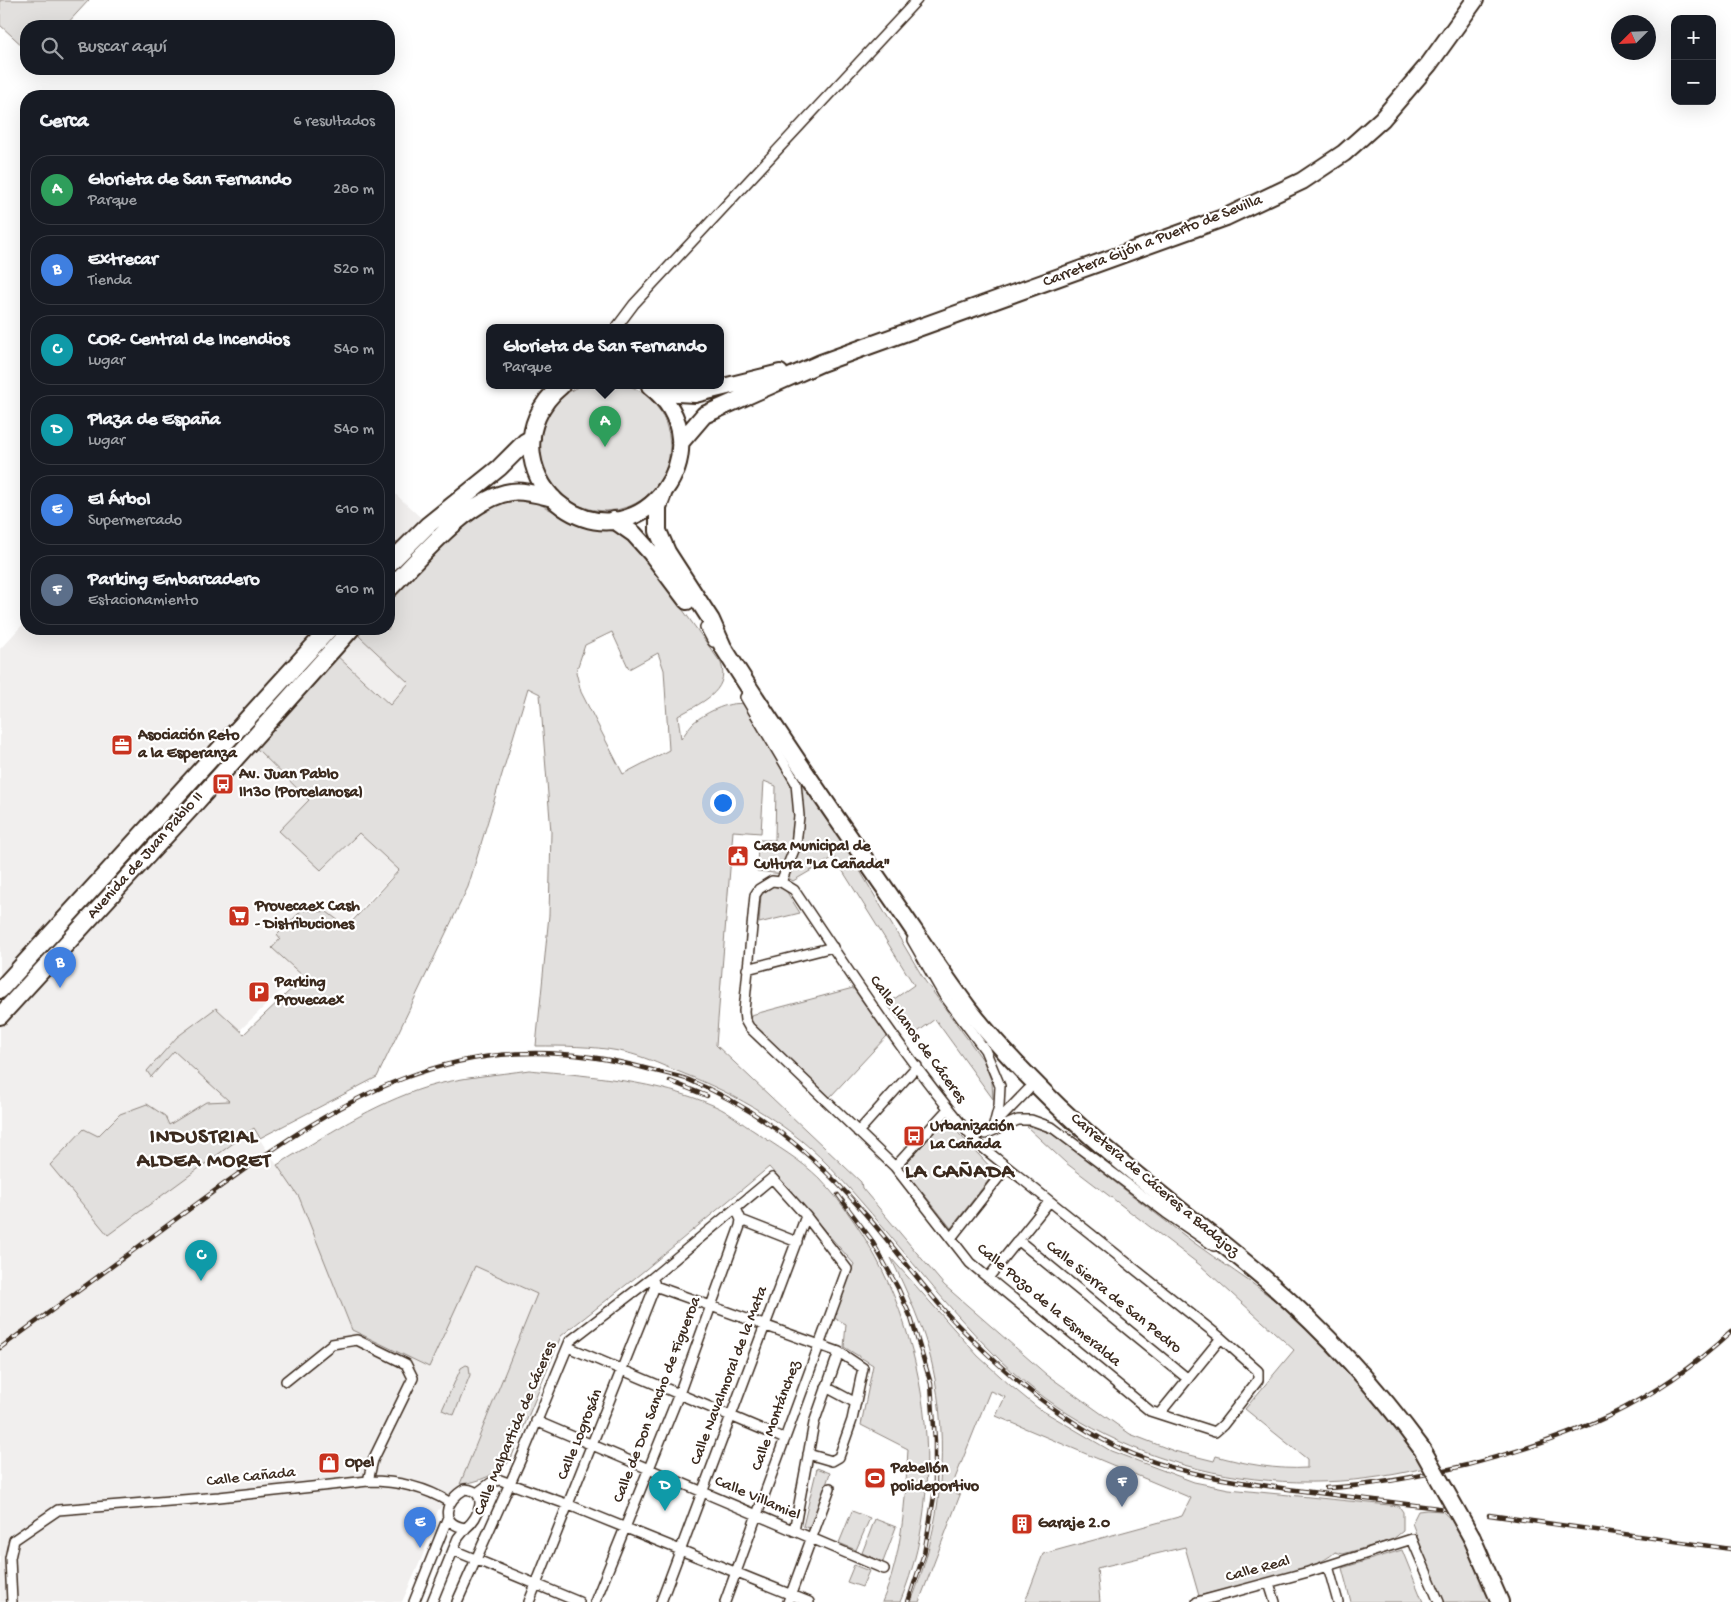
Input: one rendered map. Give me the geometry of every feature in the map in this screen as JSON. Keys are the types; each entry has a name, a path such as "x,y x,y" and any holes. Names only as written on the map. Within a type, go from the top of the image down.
{"highway":[{"name":"Carretera Gijón a Puerto de Sevilla","path":"680,444 704,415 820,363 1226,218 1302,181 1325,167 1362,138 1389,112 1429,64 1475,0"},
{"name":"Carretera Gijón a Puerto de Sevilla","path":"724,387 820,363"},
{"path":"558,389 543,406 534,424 532,438 535,467 542,484 552,498 568,510 598,520 614,520 642,511 662,494 676,472 680,444 672,412 663,398 654,389"},
{"name":"Carretera Gijón a Puerto de Sevilla","path":"661,389 677,394 695,394 715,389"},
{"path":"395,558 428,525 499,468 525,442 532,438"},
{"path":"395,583 445,532 480,504 512,492 552,498"},
{"path":"662,494 656,522 662,541 711,620 724,647"},
{"path":"614,520 634,534 651,553 705,627 724,647"},
{"name":"Avenida de Juan Pablo II","path":"0,990 324,635"},
{"name":"Avenida de Juan Pablo II","path":"0,1016 193,806 345,635"},
{"name":"Carretera de Cáceres a Badajoz","path":"724,647 858,850 968,1009 1017,1064 1059,1107 1132,1173 1206,1229 1294,1305 1350,1360 1388,1403 1422,1449 1472,1538 1500,1602"},
{"name":"Carretera de Cáceres a Badajoz","path":"858,850 926,962 973,1026 1028,1090 1086,1144 1294,1305"}],"street":[{"path":"620,324 634,304 917,0"},
{"path":"705,627 796,783 799,816 796,845 781,882"},
{"name":"Calle Pozo de la Esmeralda","path":"781,882 766,884 755,895 744,1010 745,1020 749,1027 894,1167 970,1263 1150,1412 1160,1413 1215,1432"},
{"name":"Calle Llanos de Cáceres","path":"781,882 794,890 948,1109 977,1143 1221,1338 1258,1371 1258,1380 1223,1426 1215,1432"},
{"path":"908,931 943,994 985,1050 1000,1086 999,1106 994,1125"},
{"path":"747,969 833,947"},
{"path":"968,1009 985,1034 1028,1083 1028,1090 977,1143"},
{"path":"858,1132 917,1066"},
{"path":"1028,1090 1035,1091 1080,1133 1132,1173"},
{"path":"894,1167 948,1109"},
{"path":"985,1134 1018,1120 1031,1120 1053,1128 1166,1213 1237,1262"},
{"path":"951,1238 1006,1168"},
{"name":"Calle Malpartida de Cáceres","path":"457,1602 570,1341 654,1282 772,1178 806,1216"},
{"path":"988,1278 1049,1202"},
{"path":"736,1208 740,1220 798,1242"},
{"name":"Calle Navalmoral de la Mata","path":"661,1602 798,1242 806,1216"},
{"name":"Calle Montánchez","path":"725,1602 848,1269 806,1216"},
{"name":"Calle de Don Sancho de Figueroa","path":"595,1602 680,1394 740,1220"},
{"name":"Calle Sierra de San Pedro","path":"1018,1240 1188,1379"},
{"path":"654,1282 711,1306 839,1352 863,1368 852,1420 839,1457 832,1461 808,1454"},
{"name":"Calle Logrosán","path":"530,1602 623,1370 654,1282"},
{"path":"1160,1413 1221,1338"},
{"path":"286,1382 332,1344 357,1340 406,1364 413,1378 373,1460 368,1481"},
{"path":"568,1347 785,1438"},
{"path":"794,1531 814,1423 839,1352"},
{"path":"826,1388 856,1403"},
{"name":"Calle Villamiel","path":"536,1421 884,1569"},
{"path":"477,1493 492,1482 500,1480 510,1483 681,1549 790,1598 809,1602"},
{"name":"Calle Cañada","path":"12,1602 11,1548 14,1540 58,1510 219,1497 368,1481 404,1484 439,1495 449,1502"},
{"path":"790,1598 830,1488"},
{"path":"465,1489 477,1493 480,1500 479,1511 474,1521 466,1528 457,1526 448,1517 449,1502 456,1494 465,1489"},
{"name":"Calle Malpartida de Cáceres","path":"414,1602 448,1517"},
{"name":"Calle Malpartida de Cáceres","path":"432,1602 458,1538 466,1528"},
{"name":"Calle Real","path":"1196,1602 1219,1599 1412,1539 1439,1602"},
{"path":"453,1550 579,1602"},
{"path":"1328,1566 1338,1602"},
{"path":"1269,1583 1275,1602"}],"shaded area":[{"path":"0,0 89,0 71,20 20,20 20,43 0,25"},
{"path":"574,389 636,389 651,400 659,410 665,421 670,446 665,471 651,492 630,506 605,511 580,506 559,492 545,471 540,446 545,421 559,400"},
{"path":"395,494 435,531 395,594"},
{"path":"517,499 534,501 582,527 621,532 637,546 721,663 723,673 717,689 703,702 678,716 681,739 693,723 712,711 727,705 748,705 843,842 925,981 983,1060 992,1082 993,1099 935,1019 911,1037 887,1004 914,985 834,857 793,881 782,874 757,871 758,840 775,840 776,786 764,781 761,833 733,831 716,1045 861,1182 862,1188 944,1285 1047,1375 1130,1434 1174,1451 1214,1461 1216,1456 1261,1466 1307,1468 1307,1459 1245,1409 1294,1350 1200,1265 1066,1163 1027,1127 1030,1125 1052,1134 1193,1242 1266,1293 1297,1319 1338,1357 1357,1378 1393,1422 1424,1468 1368,1478 1311,1482 1254,1479 1199,1469 1145,1452 1093,1428 1045,1398 1001,1361 956,1314 828,1165 811,1149 773,1120 733,1096 651,1060 619,1051 599,1048 536,1046 549,915 551,832 540,694 528,688 468,887 377,1077 260,1138 254,1128 108,1235 50,1165 84,1129 98,1136 120,1114 147,1104 165,1116 169,1125 206,1102 229,1101 174,1051 151,1077 147,1071 177,1037 216,1008 244,1034 304,977 272,948 280,939 277,935 302,910 327,912 347,927 399,870 359,833 321,870 279,831 309,800 252,744 335,654 390,705 409,683 359,636 395,635 395,589 476,514 492,506","holes":["612,632 629,669 658,653 664,670 669,750 623,774 581,692 576,672 585,645"]},
{"path":"20,627 20,635 358,635 410,683 390,705 337,656 312,797 322,870 359,833 399,869 288,984 239,1031 216,1008 226,1090 299,1197 352,1330 475,1266 538,1294 455,1494 438,1510 422,1557 402,1602 0,1602 0,649"},
{"path":"773,886 785,889 800,913 759,923 761,895"},
{"path":"853,988 887,1036 830,1097 750,1021 751,1015"},
{"path":"529,1070 600,1077 647,1085 715,1106 730,1114 813,1172 854,1222 883,1271 904,1324 919,1380 926,1437 926,1494 917,1550 900,1602 882,1602 899,1546 908,1449 861,1425 873,1365 844,1347 846,1324 830,1316 854,1264 769,1167 640,1274 561,1336 510,1461 493,1474 481,1480 460,1484 537,1294 475,1266 429,1367 352,1330 299,1197 277,1165 331,1132 407,1094 452,1081"},
{"path":"946,1120 995,1172 951,1228 902,1167"},
{"path":"891,1258 978,1356 1011,1386 1038,1408 1111,1451 1194,1482 1229,1489 1399,1506 1403,1512 1403,1531 1392,1540 1343,1554 1335,1552 1324,1560 1291,1573 1199,1596 1185,1547 1097,1568 1100,1602 1025,1602 1043,1554 1182,1516 1191,1498 996,1416 1005,1397 990,1391 950,1491 960,1495 919,1602 911,1602 922,1573 936,1514 940,1485 941,1425 938,1395 929,1351 914,1310"},
{"path":"466,1365 469,1366 470,1375 454,1415 442,1410 461,1368"},
{"path":"817,1468 830,1473 811,1529 803,1526"},
{"path":"852,1511 870,1518 856,1550 839,1543"},
{"path":"1418,1511 1442,1511 1456,1524 1491,1602 1442,1602 1412,1523"},
{"path":"875,1519 896,1527 883,1562 862,1553"},
{"path":"1402,1550 1423,1602 1351,1602 1342,1568"},
{"path":"854,1565 869,1571 862,1587 847,1582"}],"tunnel":[{"path":"1480,1587 1504,1576"}],"railway":[{"path":"0,1348 245,1169 298,1133 350,1103 403,1078 458,1062 517,1054 580,1056 648,1069 689,1080 727,1098 780,1132 813,1159 843,1189 946,1313 989,1356 1022,1385 1058,1412 1115,1446 1160,1464 1207,1476 1303,1491 1446,1509"},
{"path":"670,1081 707,1096"},
{"path":"838,1195 871,1239 898,1288 911,1318 931,1384 935,1441 935,1491 924,1554 908,1602"},
{"path":"1326,1488 1379,1483 1415,1477 1505,1455 1576,1431 1640,1399 1671,1380 1701,1358 1731,1332"},
{"path":"1489,1515 1731,1549"}],"place":[{"name":"Glorieta de San Fernando","path":"605,447"},
{"name":"Asociación Reto a la Esperanza","path":"122,745"},
{"name":"Av. Juan Pablo II130 (Porcelanosa)","path":"223,784"},
{"name":"Casa Municipal de Cultura \"La Cañada\"","path":"738,856"},
{"name":"Provecaex Cash - Distribuciones","path":"239,916"},
{"name":"Extrecar","path":"60,988"},
{"name":"Parking Provecaex","path":"259,992"},
{"name":"Urbanización La Cañada","path":"914,1136"},
{"name":"COR- Central de Incendios","path":"201,1281"},
{"name":"Opel","path":"329,1463"},
{"name":"Pabellón polideportivo","path":"875,1478"},
{"name":"Parking Embarcadero","path":"1122,1507"},
{"name":"Plaza de España","path":"665,1511"},
{"name":"Garaje 2.0","path":"1022,1524"},
{"name":"El Árbol","path":"420,1548"}],"district":[{"name":"INDUSTRIAL ALDEA MORET","path":"204,1150"},
{"name":"LA CAÑADA","path":"960,1173"}]}
